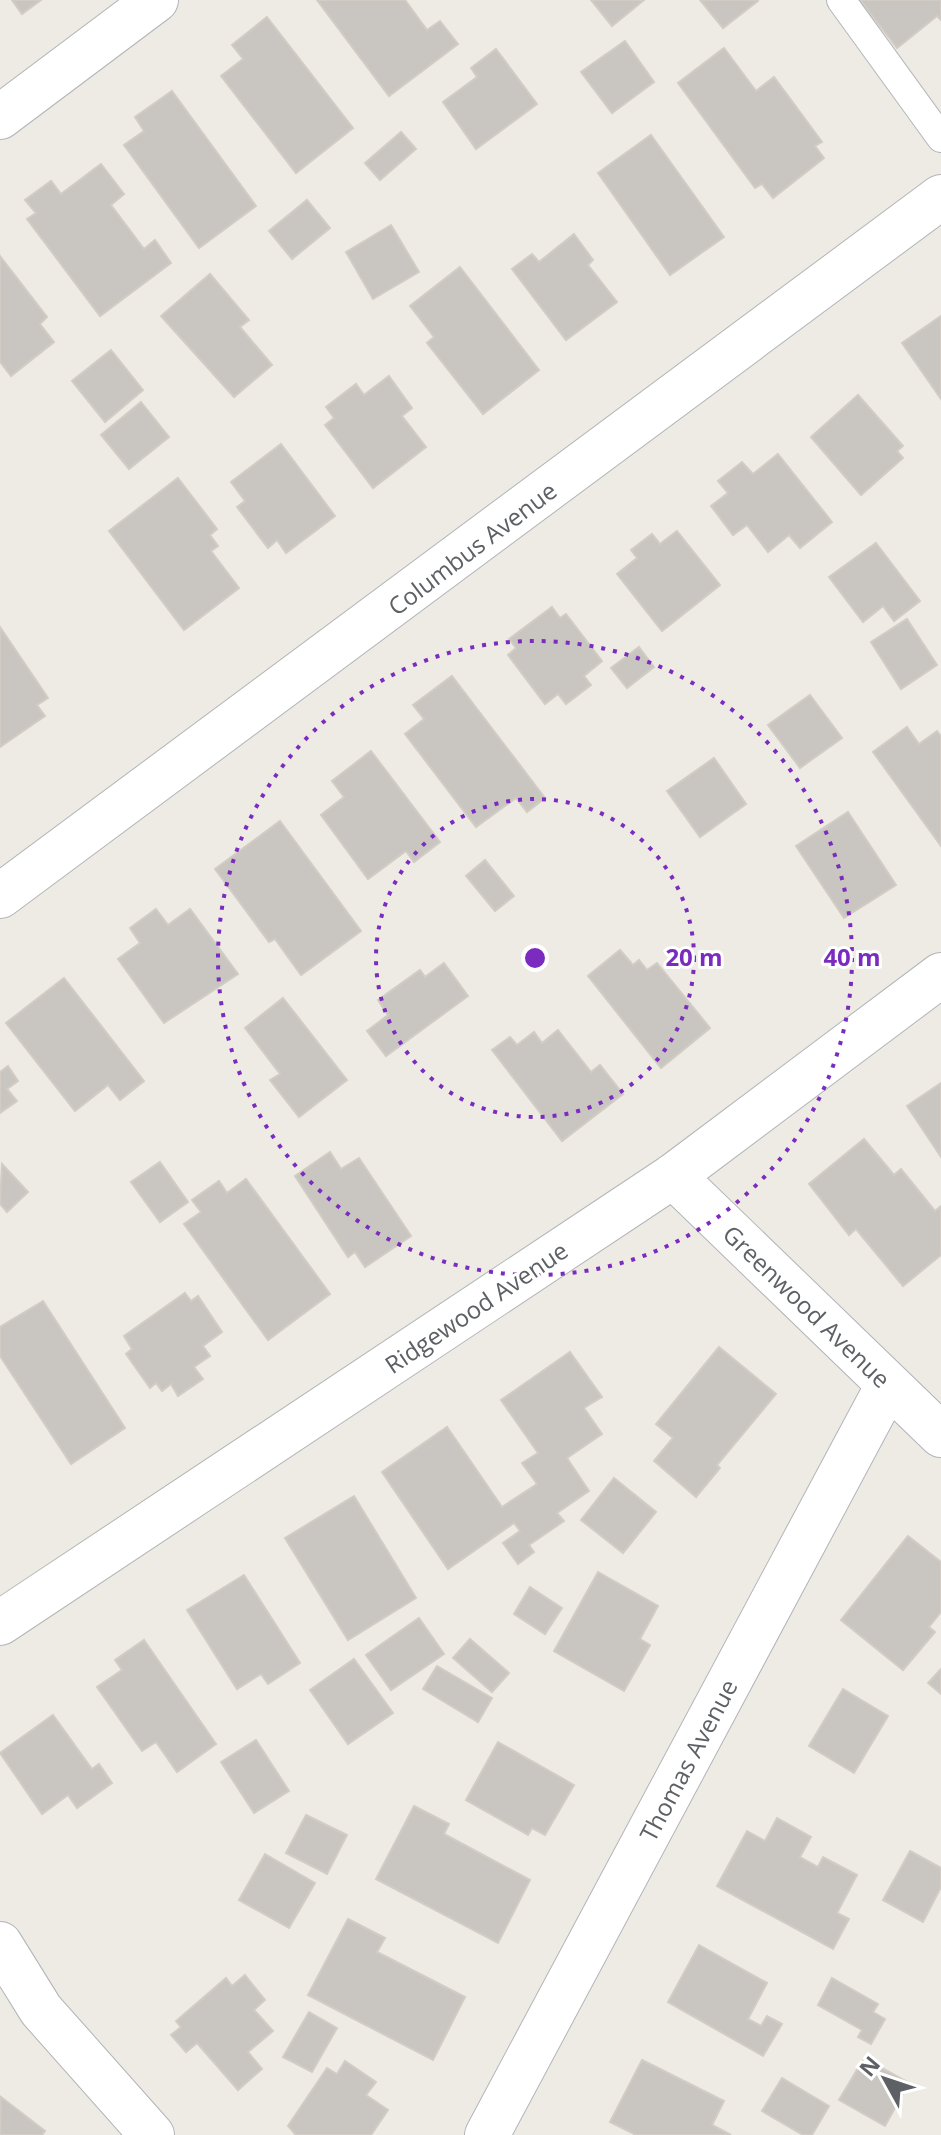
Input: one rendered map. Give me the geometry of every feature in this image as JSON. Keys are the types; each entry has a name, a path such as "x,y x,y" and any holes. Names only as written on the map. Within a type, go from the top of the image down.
{"street":[{"path":"0,117 156,0"},
{"name":"Columbus Avenue","path":"0,896 263,704 941,197"},
{"name":"Ridgewood Avenue","path":"0,1623 673,1176 941,975"},
{"name":"Greenwood Avenue","path":"673,1176 941,1435"},
{"name":"Thomas Avenue","path":"487,2135 888,1385"},
{"path":"0,1944 41,2010 152,2135"}],"lane":[{"path":"841,0 941,138"}],"building":[{"path":"12,0 41,0 22,14"},
{"path":"317,0 405,0 427,30 440,21 458,44 389,96"},
{"path":"591,0 644,0 612,26"},
{"path":"700,0 757,0 758,1 723,28"},
{"path":"860,0 941,0 941,20 937,16 897,48"},
{"path":"267,17 353,128 296,173 221,76 243,59 232,45"},
{"path":"625,41 654,82 612,113 581,72"},
{"path":"724,48 756,91 774,77 822,142 815,146 824,158 773,198 762,184 755,188 678,83"},
{"path":"496,49 537,104 476,149 443,102 477,77 471,68"},
{"path":"172,91 256,206 199,248 124,145 144,131 135,117"},
{"path":"401,132 416,149 380,180 365,163"},
{"path":"651,135 724,237 670,275 598,173"},
{"path":"101,164 124,194 111,205 144,249 155,240 171,263 100,316 27,219 36,213 25,200 51,181 61,194"},
{"path":"307,200 330,228 292,259 269,231"},
{"path":"391,225 419,272 373,299 346,252"},
{"path":"574,234 593,260 588,265 617,302 566,340 512,269 532,254 539,262"},
{"path":"0,256 47,317 40,324 54,342 11,376 0,362"},
{"path":"460,267 539,370 483,414 427,343 434,337 410,306"},
{"path":"210,274 249,320 240,327 272,365 234,397 161,316"},
{"path":"941,316 941,399 902,343"},
{"path":"111,350 143,390 105,422 72,381"},
{"path":"389,376 412,408 402,416 426,447 373,488 325,425 334,418 326,407 356,384 364,395"},
{"path":"858,395 903,446 897,451 903,458 861,495 811,437"},
{"path":"141,402 169,437 129,469 101,435"},
{"path":"281,444 335,516 286,553 277,540 268,548 237,507 245,501 231,482"},
{"path":"778,454 832,522 800,548 789,535 768,552 747,525 733,535 711,506 728,493 718,481 742,462 753,474"},
{"path":"178,478 217,529 210,535 218,546 211,551 239,588 184,630 109,531"},
{"path":"677,531 720,585 662,631 617,574 637,558 631,550 652,534 660,544"},
{"path":"876,543 920,601 894,621 883,606 863,622 829,577"},
{"path":"552,607 560,618 566,614 602,661 584,676 591,685 566,704 558,694 545,704 508,655 516,648 509,639"},
{"path":"907,619 937,665 901,689 871,642"},
{"path":"0,627 48,698 37,705 45,716 0,747"},
{"path":"639,647 654,667 627,688 611,668"},
{"path":"452,676 545,798 527,812 516,798 476,827 405,734 424,719 413,705"},
{"path":"810,695 842,738 800,768 768,725"},
{"path":"907,727 919,744 937,731 941,736 941,846 873,752"},
{"path":"371,751 440,842 414,862 406,851 368,879 321,815 344,797 332,781"},
{"path":"714,758 746,804 700,837 667,791"},
{"path":"848,812 896,885 844,918 796,846"},
{"path":"280,821 361,931 301,975 275,939 269,942 215,869"},
{"path":"485,860 514,896 495,911 466,876"},
{"path":"156,909 168,925 190,909 238,974 164,1023 118,959 140,943 130,928"},
{"path":"620,950 633,965 639,960 647,970 657,963 710,1028 661,1068 588,976"},
{"path":"444,963 468,996 386,1056 367,1031 388,1015 378,1000 420,970 425,977"},
{"path":"64,978 144,1081 120,1100 108,1085 75,1111 6,1023"},
{"path":"283,998 347,1080 299,1117 270,1080 280,1074 245,1028"},
{"path":"558,1030 591,1072 600,1065 623,1094 562,1141 492,1050 510,1037 517,1045 534,1032 542,1043"},
{"path":"8,1066 18,1081 7,1089 17,1101 0,1113 0,1072"},
{"path":"941,1083 941,1157 907,1106"},
{"path":"864,1139 894,1175 901,1169 935,1211 941,1206 941,1255 903,1286 856,1229 849,1235 809,1184"},
{"path":"330,1152 341,1169 359,1158 411,1236 365,1267 355,1252 348,1257 295,1176"},
{"path":"160,1162 188,1202 160,1222 131,1182"},
{"path":"2,1164 28,1192 7,1212 0,1204"},
{"path":"246,1179 330,1294 268,1340 184,1224 201,1212 192,1200 219,1181 227,1193"},
{"path":"185,1293 191,1301 198,1296 222,1332 203,1346 210,1356 194,1367 203,1379 178,1396 171,1384 162,1391 156,1383 150,1388 126,1354 132,1349 124,1336"},
{"path":"43,1301 125,1428 71,1464 0,1356 0,1327"},
{"path":"719,1347 776,1394 717,1465 720,1468 696,1497 654,1461 673,1438 656,1424"},
{"path":"570,1352 602,1397 584,1408 602,1434 567,1458 589,1491 557,1513 564,1521 529,1545 534,1552 518,1564 503,1543 520,1531 514,1523 448,1569 382,1472 447,1427 502,1507 537,1484 522,1463 538,1453 501,1400"},
{"path":"614,1478 656,1512 623,1553 581,1520"},
{"path":"354,1496 416,1598 348,1640 285,1538"},
{"path":"908,1536 941,1562 941,1612 929,1627 935,1632 903,1670 841,1620"},
{"path":"598,1572 658,1606 640,1639 650,1645 624,1691 554,1651"},
{"path":"244,1575 300,1663 268,1684 261,1674 237,1689 187,1610"},
{"path":"530,1587 562,1608 545,1634 514,1614"},
{"path":"419,1618 444,1654 391,1690 366,1655"},
{"path":"470,1639 509,1673 492,1692 453,1658"},
{"path":"144,1640 216,1744 177,1772 156,1742 142,1751 97,1687 122,1670 115,1660"},
{"path":"354,1659 393,1713 348,1744 310,1690"},
{"path":"437,1666 492,1698 478,1722 423,1689"},
{"path":"941,1669 941,1694 928,1683"},
{"path":"843,1689 888,1716 854,1773 809,1746"},
{"path":"53,1715 92,1769 99,1764 112,1783 77,1808 68,1795 42,1814 0,1753"},
{"path":"256,1740 289,1791 254,1813 221,1762"},
{"path":"498,1742 574,1785 545,1835 532,1828 528,1835 466,1800"},
{"path":"414,1806 449,1824 444,1834 530,1880 498,1943 376,1879"},
{"path":"306,1815 347,1835 327,1874 286,1853"},
{"path":"777,1818 811,1837 800,1857 818,1867 823,1857 857,1875 837,1913 849,1919 833,1949 717,1886 747,1831 765,1841"},
{"path":"910,1851 941,1868 941,1887 923,1922 883,1900"},
{"path":"265,1854 315,1883 289,1928 239,1900"},
{"path":"348,1919 385,1938 377,1952 465,1997 433,2060 308,1995"},
{"path":"699,1945 767,1983 748,2019 761,2026 767,2016 782,2024 763,2056 668,2002"},
{"path":"245,1975 265,2000 254,2010 273,2031 248,2052 262,2069 238,2090 197,2043 186,2052 171,2035 181,2027 176,2021 226,1978 232,1986"},
{"path":"832,1978 878,2004 873,2012 885,2019 871,2044 858,2037 862,2030 818,2005"},
{"path":"309,2012 337,2028 312,2072 283,2057"},
{"path":"864,2058 909,2083 885,2126 839,2100"},
{"path":"642,2060 724,2101 712,2125 731,2135 636,2135 610,2122"},
{"path":"345,2061 376,2082 366,2095 388,2110 371,2135 296,2135 288,2126 327,2068 337,2074"},
{"path":"782,2078 829,2106 812,2135 803,2135 762,2111"},
{"path":"1,2097 45,2131 42,2135 0,2135"}]}
